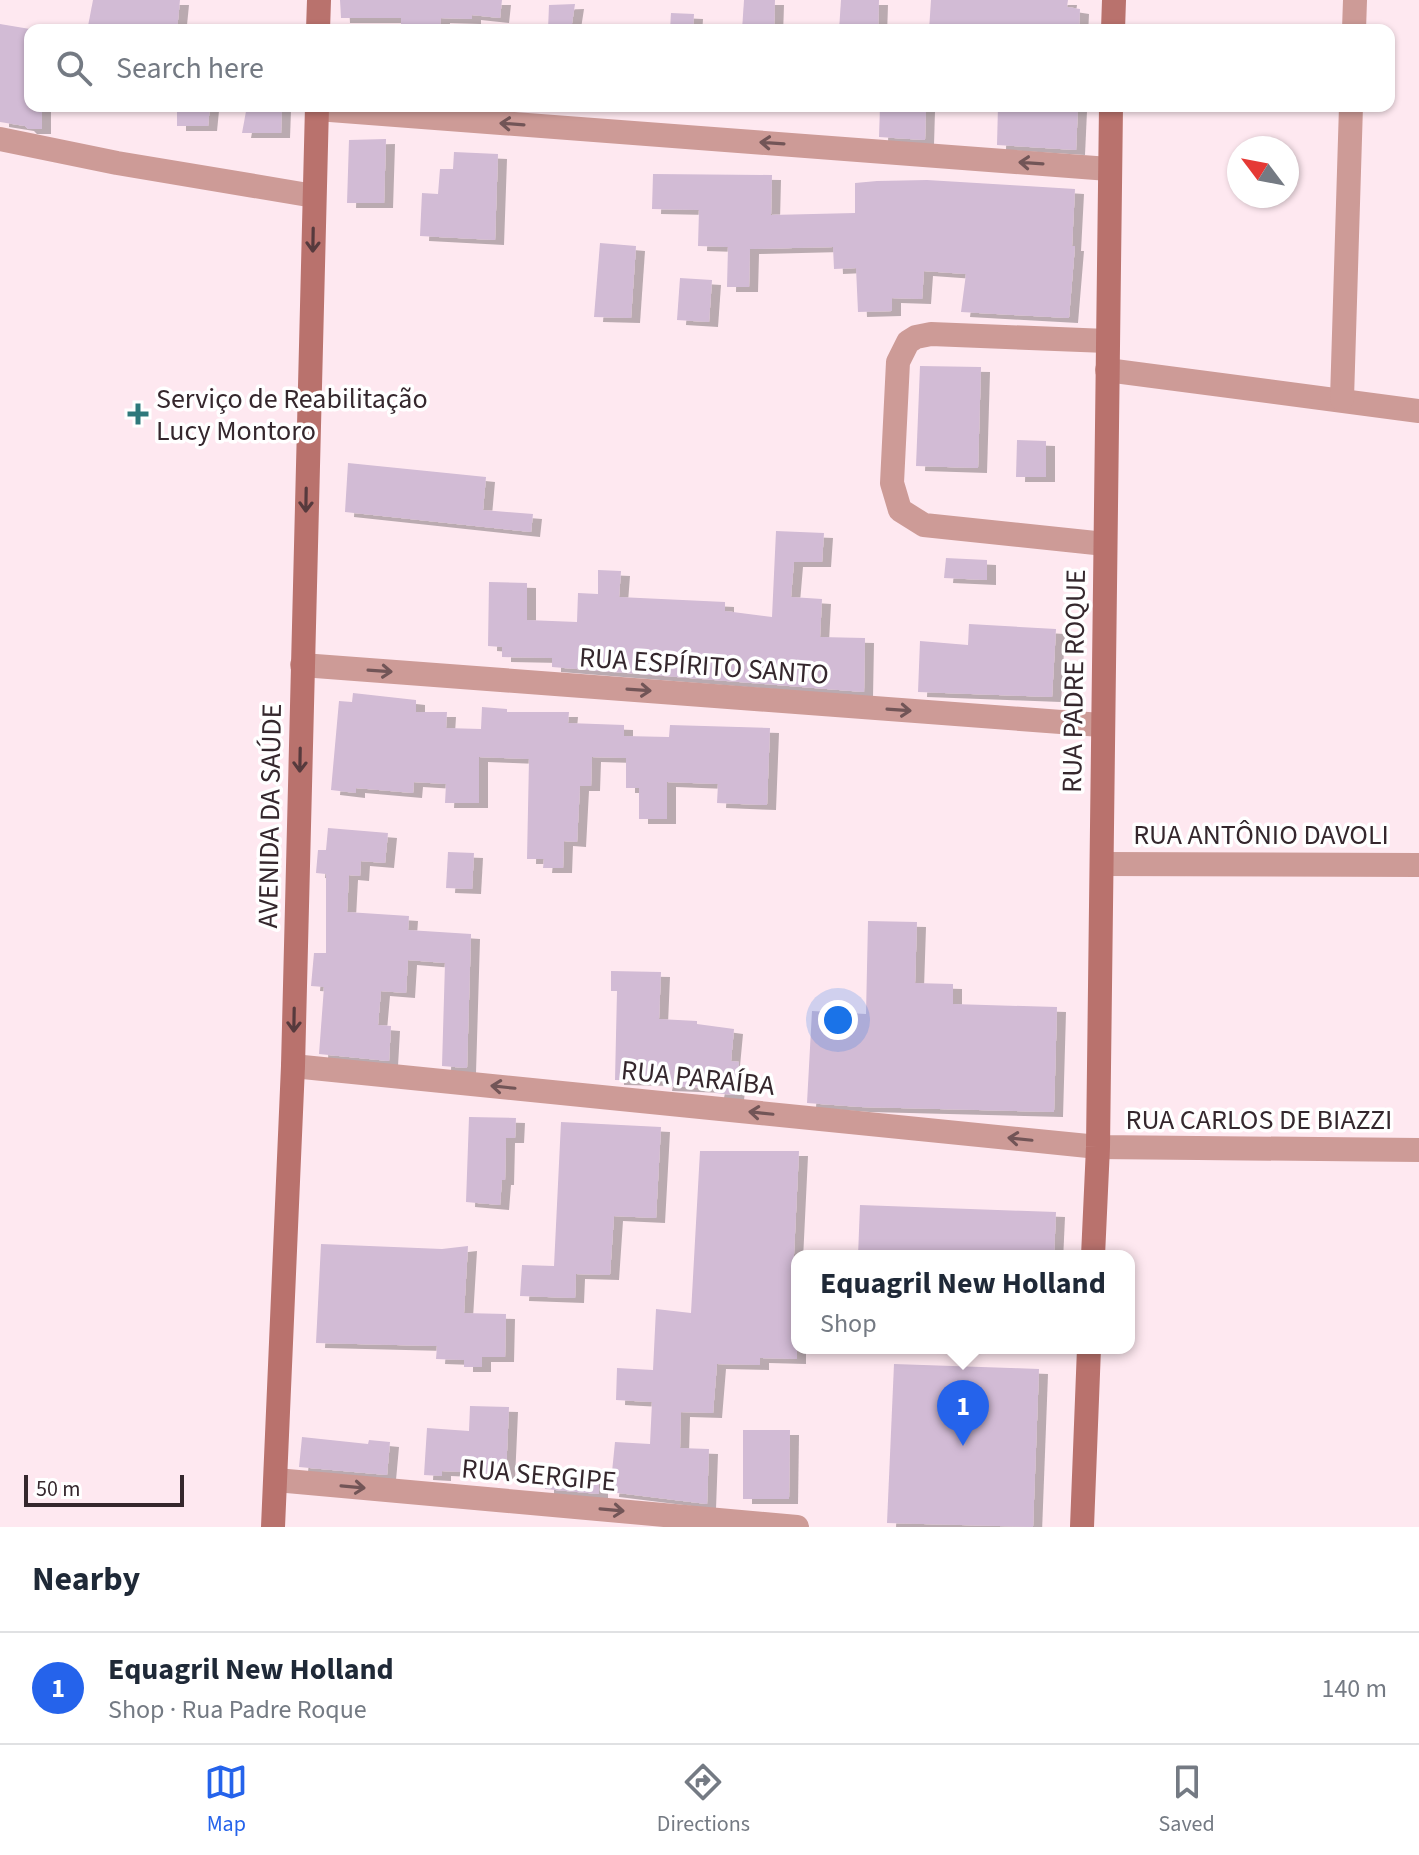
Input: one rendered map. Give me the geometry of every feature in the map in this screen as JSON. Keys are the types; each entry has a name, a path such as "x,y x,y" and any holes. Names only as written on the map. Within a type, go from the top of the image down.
{"street":[{"path":"318,24 319,0"},
{"path":"1113,24 1114,0"},
{"path":"1354,24 1355,0"},
{"name":"AVENIDA DA SAÚDE","path":"273,1527 293,1066 317,112"},
{"path":"369,112 1109,169"},
{"name":"RUA PADRE ROQUE","path":"1093,1250 1098,1147 1111,112"},
{"path":"1342,399 1351,112"},
{"path":"0,139 117,163 314,196"},
{"path":"1105,544 924,525 900,510 892,483 898,362 908,342 931,334 1107,341"},
{"path":"1107,370 1419,411"},
{"name":"RUA ESPÍRITO SANTO","path":"302,665 1101,725"},
{"name":"RUA ANTÔNIO DAVOLI","path":"1102,864 1419,865"},
{"name":"RUA PARAÍBA","path":"293,1066 1098,1147"},
{"name":"RUA CARLOS DE BIAZZI","path":"1098,1147 1419,1150"},
{"path":"1082,1527 1089,1354"},
{"name":"RUA SERGIPE","path":"276,1480 797,1527"}],"building":[{"path":"93,0 180,0 178,24 88,24"},
{"path":"340,0 502,0 500,18 472,15 472,19 441,18 440,24 401,24 401,18 341,18"},
{"path":"744,0 775,0 774,24 742,24"},
{"path":"841,0 879,0 878,24 839,24"},
{"path":"931,0 1068,0 1067,7 1080,9 1079,24 929,24"},
{"path":"575,4 572,24 548,24 549,5"},
{"path":"671,13 694,14 693,24 670,24"},
{"path":"0,24 24,28 24,112 42,112 42,129 0,122"},
{"path":"177,112 209,112 208,126 177,126"},
{"path":"246,112 282,112 281,133 242,133"},
{"path":"880,112 926,112 925,140 879,137"},
{"path":"998,112 1078,112 1076,150 997,145"},
{"path":"386,139 384,203 347,203 349,140"},
{"path":"454,152 498,154 495,240 420,236 422,193 438,194 440,169 453,169"},
{"path":"653,174 772,175 771,215 855,213 855,183 877,181 927,180 1075,189 1072,246 1075,246 1069,318 961,312 966,274 924,271 922,299 892,298 892,311 858,312 856,268 834,269 833,247 750,249 749,287 727,287 728,247 698,246 699,210 652,209"},
{"path":"600,243 636,246 631,318 594,317"},
{"path":"680,278 712,280 709,322 677,320"},
{"path":"920,366 981,367 978,468 916,466"},
{"path":"1017,440 1046,441 1046,477 1016,477"},
{"path":"348,463 486,477 483,510 533,514 531,532 345,512"},
{"path":"776,531 824,533 822,562 794,562 791,597 822,599 820,637 865,638 864,692 552,667 552,658 502,657 502,647 488,646 489,582 527,583 527,620 577,622 578,593 598,594 598,570 621,571 619,597 725,602 725,611 772,617"},
{"path":"946,558 987,560 987,580 944,578"},
{"path":"969,624 1056,629 1052,697 918,692 920,641 968,645"},
{"path":"353,693 416,700 416,712 447,712 446,728 481,729 482,707 507,709 507,712 569,712 568,723 624,725 624,736 669,737 670,725 770,728 767,805 717,803 718,784 667,782 667,819 639,819 639,788 626,788 626,758 592,757 591,786 580,786 577,842 564,841 563,868 543,868 544,859 527,859 529,759 479,757 479,803 445,803 446,784 414,782 413,793 356,788 356,793 331,790 339,701 352,702"},
{"path":"328,828 388,833 385,863 361,861 360,876 349,875 347,912 409,916 408,930 471,934 467,1068 442,1066 445,963 408,960 406,993 381,991 378,1025 391,1026 389,1061 319,1054 324,987 311,986 314,953 326,953 326,874 316,873 318,850 326,850"},
{"path":"448,852 474,853 472,889 446,888"},
{"path":"868,921 917,922 915,983 953,984 953,1004 1057,1007 1054,1112 807,1103 812,1011 866,1014"},
{"path":"611,971 661,972 659,1019 697,1021 697,1024 734,1029 731,1061 739,1062 735,1095 715,1093 716,1088 663,1086 664,1081 615,1080 617,991 611,991"},
{"path":"469,1117 516,1118 515,1138 506,1138 505,1180 502,1180 500,1205 466,1202"},
{"path":"561,1122 661,1127 656,1218 614,1216 610,1275 576,1274 575,1298 520,1296 522,1265 554,1266"},
{"path":"700,1151 799,1151 794,1250 791,1250 791,1354 797,1354 797,1359 760,1358 760,1365 717,1364 713,1413 681,1412 680,1448 709,1449 707,1504 610,1492 615,1442 650,1444 652,1402 616,1400 617,1368 653,1370 656,1309 691,1313"},
{"path":"860,1205 1056,1212 1054,1250 858,1250"},
{"path":"321,1244 442,1249 468,1246 464,1313 506,1314 505,1357 482,1357 482,1367 464,1367 464,1360 436,1359 437,1346 316,1343"},
{"path":"894,1364 1039,1369 1033,1527 887,1523"},
{"path":"470,1406 509,1407 506,1474 442,1471 442,1476 424,1475 427,1428 469,1431"},
{"path":"743,1430 790,1430 789,1499 743,1499"},
{"path":"302,1437 368,1444 369,1440 390,1442 387,1475 299,1467"},
{"path":"545,1477 599,1478 599,1494 545,1489"}],"place":[{"name":"Serviço de Reabilitação Lucy Montoro","path":"138,414"},
{"name":"Equagril New Holland","path":"963,1446"}]}
